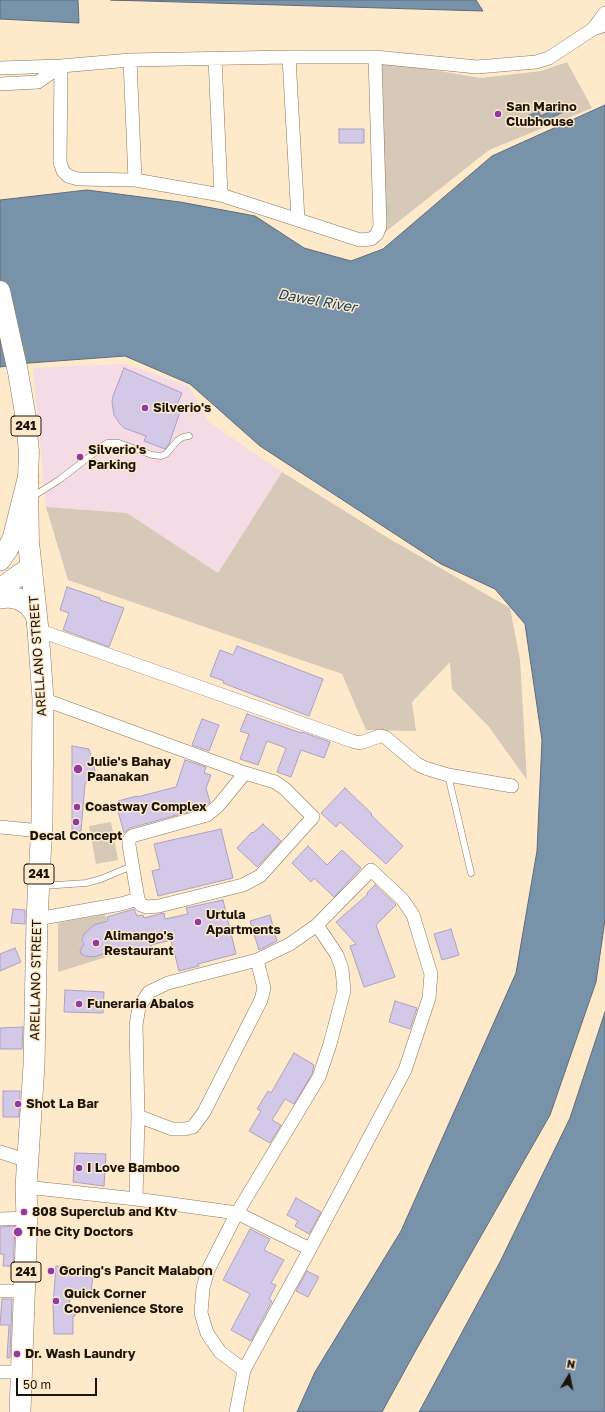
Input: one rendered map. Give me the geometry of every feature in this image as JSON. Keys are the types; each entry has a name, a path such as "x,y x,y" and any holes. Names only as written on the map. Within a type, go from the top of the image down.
{"highway":[{"path":"0,560 13,538 28,489"},
{"path":"0,572 30,557"},
{"path":"0,589 30,557"},
{"name":"ARELLANO STREET","path":"20,1412 27,1218 26,1187 34,1065 37,918 41,831 43,699 30,557"},
{"path":"0,598 8,597 20,599 29,605 37,623"}],"main road":[{"name":"241","path":"0,291 18,372 25,413 29,452 28,489 30,557"}],"street":[{"path":"0,68 61,66 130,60 289,57 375,57 477,67 536,62 549,58 599,27 605,13"},
{"path":"289,57 298,220"},
{"path":"61,66 60,162 63,172 68,176 78,179 135,180 221,195 360,240 371,239 377,234 380,226 375,57"},
{"path":"215,58 221,195"},
{"path":"130,60 135,180"},
{"path":"0,84 38,82 61,66"},
{"path":"37,623 352,741 360,743 380,736 385,737 417,764 425,768 448,775 512,786"},
{"path":"43,699 245,773 275,782 285,789 313,817 260,876 252,881 243,885 159,906 147,907 141,905 138,899 129,845 129,840 132,836 207,815 218,806 245,773"},
{"path":"0,827 41,831"},
{"path":"136,1199 138,1116 136,1025 139,1007 149,992 168,983 257,960 290,944 317,926 371,870 402,899 412,915 431,974 429,998 405,1070 244,1370 236,1412"},
{"path":"37,918 121,904 138,899"},
{"path":"244,1370 220,1352 207,1333 201,1313 203,1288 208,1270 236,1213 319,1077 330,1044 344,991 342,969 337,954 317,926"},
{"path":"138,1116 172,1129 185,1129 193,1126 204,1112 261,1000 264,988 257,960"},
{"path":"0,1152 28,1161"},
{"path":"26,1187 136,1199 236,1213 310,1249"},
{"path":"0,1218 27,1218"},
{"path":"0,1291 25,1291"},
{"path":"0,1372 21,1372"}],"lane":[{"path":"28,489 59,480 107,443 119,443 152,455 161,456 166,454 178,440 189,436"},
{"path":"448,775 471,873"},
{"path":"38,886 86,883 101,879 132,866"}],"shaded area":[{"path":"380,61 480,78 541,71 567,62 592,108 489,150 384,233"},
{"path":"125,364 188,386 209,422 282,472 218,573 127,513 46,507 33,368"},
{"path":"282,472 388,538 510,608 520,660 527,780 489,727 452,689 450,662 412,702 416,731 366,730 342,674 68,580 46,507 127,513 218,573"},
{"path":"111,822 118,860 96,864 89,826"},
{"path":"105,914 116,954 58,972 58,923"}],"water":[{"path":"0,0 78,0 79,23 0,19"},
{"path":"111,0 476,0 483,11"},
{"path":"566,103 569,109 533,127 528,116 538,111 541,116"},
{"name":"Dawel River","path":"605,105 605,920 596,982 550,1115 382,1412 297,1412 315,1372 401,1231 516,973 537,851 542,740 525,624 495,589 441,564 260,446 190,384 125,356 29,363 0,367 0,200 87,190 180,202 255,216 304,248 351,261 383,249 492,156"},
{"path":"605,1012 605,1412 419,1412 500,1262 570,1118"}],"building":[{"path":"339,129 364,129 364,143 339,143"},
{"name":"Silverio's","path":"124,368 182,393 176,407 181,409 169,444 165,449 144,441 146,436 124,428 114,415 112,402 113,396"},
{"path":"67,587 124,608 109,647 63,630 69,613 60,610"},
{"path":"237,646 323,679 309,716 223,683 224,681 210,676 220,650 233,655"},
{"path":"247,714 330,742 324,758 301,750 291,777 277,772 286,748 267,741 258,765 240,759 249,734 240,731"},
{"path":"202,719 219,725 209,751 192,745"},
{"name":"Coastway Complex","path":"72,746 89,749 95,771 85,784 81,831 72,831"},
{"path":"185,760 206,767 204,773 211,775 206,788 210,802 203,808 130,828 124,833 118,811 121,810 118,801 176,787"},
{"path":"345,788 403,846 386,864 340,822 336,827 321,813"},
{"path":"263,824 281,841 257,867 237,848 252,832 253,833"},
{"path":"221,829 233,878 158,896 152,871 160,869 154,844"},
{"path":"308,846 327,865 342,850 361,868 334,897 314,878 311,882 292,863"},
{"path":"375,885 396,905 376,925 395,977 364,987 350,946 356,944 336,922 368,894 367,893"},
{"path":"223,900 236,954 198,964 199,966 179,971 171,940 151,945 152,949 132,954 130,946 93,957 81,954 80,951 84,944 82,940 84,934 94,925 108,921 107,917 134,909 137,916 143,915 144,918 164,913 165,919 188,914 186,908"},
{"path":"13,909 25,910 25,924 11,923"},
{"path":"270,915 277,941 259,950 250,921"},
{"path":"451,929 459,955 442,960 434,934"},
{"path":"15,948 21,962 0,971 0,954"},
{"path":"65,990 104,992 103,1013 64,1012"},
{"path":"395,1001 417,1008 410,1029 389,1022"},
{"path":"23,1027 22,1049 0,1049 0,1028"},
{"path":"294,1053 314,1065 312,1074 294,1104 285,1099 272,1120 281,1125 270,1143 249,1131 261,1111 257,1109 268,1091 271,1093"},
{"path":"3,1091 20,1091 19,1117 3,1117"},
{"path":"75,1153 106,1154 104,1186 73,1182"},
{"path":"296,1198 321,1212 309,1234 295,1226 298,1221 287,1215"},
{"path":"15,1226 13,1266 3,1266 4,1254 0,1254 0,1227"},
{"path":"250,1229 270,1239 264,1250 284,1260 271,1283 276,1285 269,1299 272,1301 251,1341 231,1330 250,1294 223,1280"},
{"path":"56,1266 94,1269 91,1292 70,1290 69,1308 75,1308 75,1316 73,1316 73,1334 54,1334 53,1305"},
{"path":"307,1271 319,1277 308,1297 296,1291"},
{"path":"2,1299 12,1299 10,1358 7,1358 9,1325 0,1325"}],"place":[{"name":"San Marino Clubhouse","path":"498,114"},
{"name":"Silverio's","path":"145,408"},
{"name":"Silverio's Parking","path":"80,457"},
{"name":"Julie's Bahay Paanakan","path":"78,769"},
{"name":"Coastway Complex","path":"77,807"},
{"name":"Decal Concept","path":"76,822"},
{"name":"Urtula Apartments","path":"198,922"},
{"name":"Alimango's Restaurant","path":"96,943"},
{"name":"Funeraria Abalos","path":"79,1004"},
{"name":"Shot La Bar","path":"18,1104"},
{"name":"I Love Bamboo","path":"79,1168"},
{"name":"808 Superclub and Ktv","path":"24,1212"},
{"name":"The City Doctors","path":"18,1232"},
{"name":"Goring's Pancit Malabon","path":"51,1271"},
{"name":"Quick Corner Convenience Store","path":"56,1301"},
{"name":"Dr. Wash Laundry","path":"17,1354"}]}
